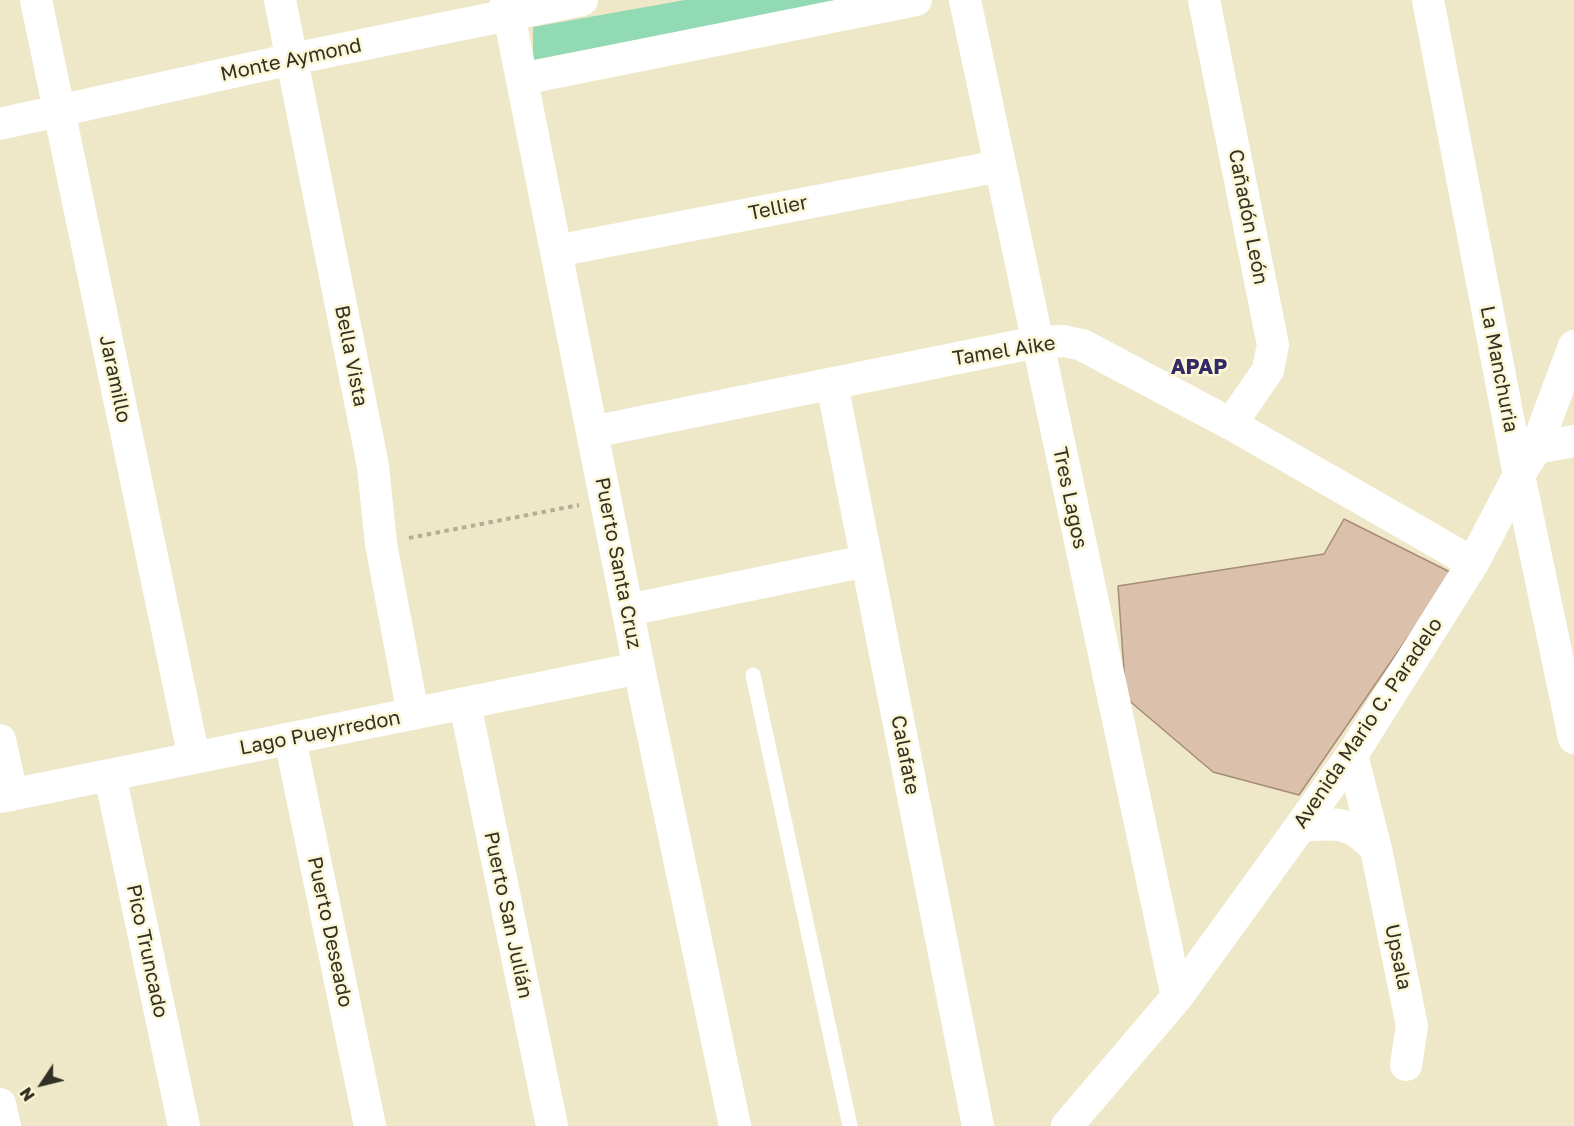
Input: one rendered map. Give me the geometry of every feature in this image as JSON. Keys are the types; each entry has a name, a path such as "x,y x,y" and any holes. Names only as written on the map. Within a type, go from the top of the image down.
{"street":[{"name":"Jaramillo","path":"36,0 194,758"},
{"name":"Bella Vista","path":"280,0 373,466 381,544 413,714"},
{"name":"Monte Aymond","path":"0,124 292,59 507,7 582,0"},
{"path":"522,79 916,0"},
{"name":"Tres Lagos","path":"965,0 1177,997"},
{"name":"Cañadón León","path":"1204,0 1273,345 1268,370 1231,424"},
{"name":"La Manchuria","path":"1428,0 1519,475 1574,738"},
{"name":"Puerto Santa Cruz","path":"507,7 639,668 735,1126"},
{"name":"Tellier","path":"556,251 1000,166"},
{"name":"Tamel Aike","path":"592,432 1037,342 1064,341 1082,345 1231,424 1473,563"},
{"name":"Avenida Mario C. Paradelo","path":"1067,1126 1177,997 1352,755 1473,563 1519,475 1536,448 1574,346"},
{"name":"Calafate","path":"832,384 978,1126"},
{"path":"1536,448 1574,441"},
{"path":"628,610 866,561"},
{"name":"Lago Pueyrredon","path":"6,796 639,668"},
{"name":"Puerto San Julián","path":"465,704 552,1126"},
{"name":"Puerto Deseado","path":"290,739 370,1126"},
{"path":"0,740 6,796"},
{"name":"Upsala","path":"1352,755 1376,849 1412,1026 1406,1065"},
{"name":"Pico Truncado","path":"110,775 184,1126"},
{"path":"1301,826 1332,823 1351,826 1363,834 1376,849"},
{"path":"0,1104 5,1126"}],"lane":[{"path":"753,675 850,1126"}],"path":[{"path":"381,544 606,499"}],"green space":[{"path":"685,0 840,0 533,60 533,27"}],"building":[{"path":"1344,519 1452,573 1299,795 1213,772 1126,698 1118,586 1324,554"}],"district":[{"name":"APAP","path":"1199,367"}]}
